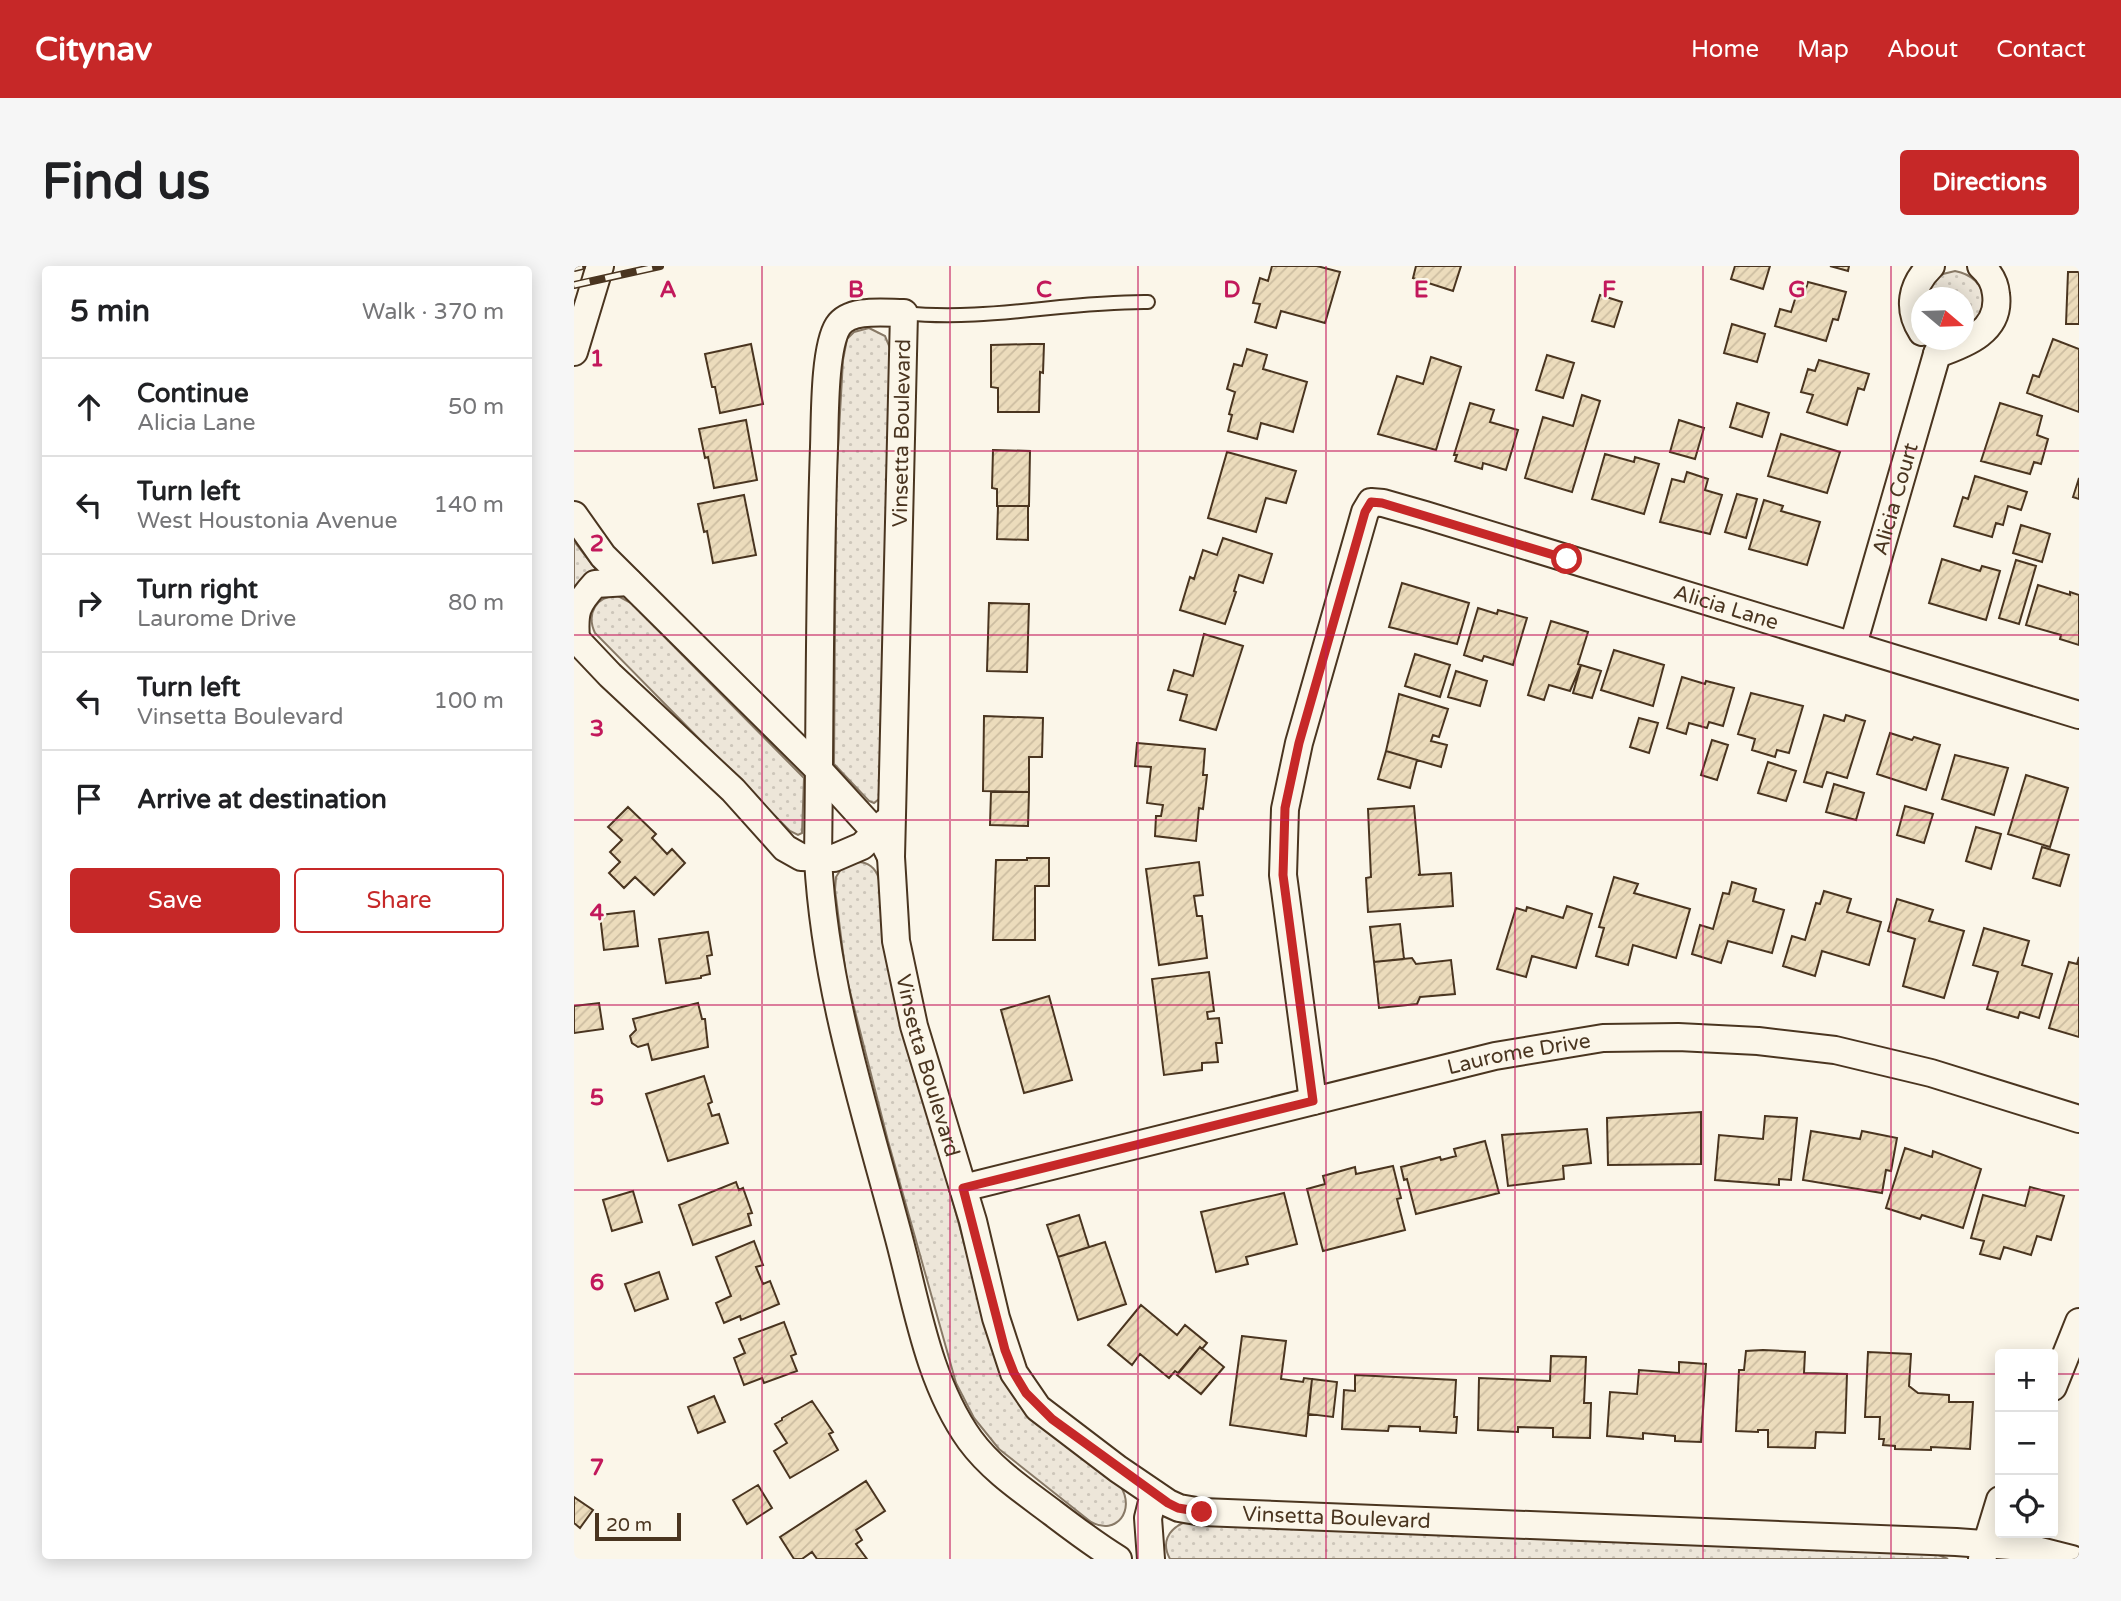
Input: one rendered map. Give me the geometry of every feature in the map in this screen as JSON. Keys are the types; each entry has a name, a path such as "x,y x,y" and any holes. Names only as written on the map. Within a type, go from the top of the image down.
{"street":[{"path":"574,352 600,266"},
{"path":"1915,287 1920,276 1931,266"},
{"path":"1974,338 1989,326 1995,315 1996,292 1992,279 1981,266"},
{"name":"Vinsetta Boulevard","path":"1118,1559 993,1466 971,1440 952,1410 939,1383 846,1041 827,957 818,859 821,545 830,351 833,337 843,321 858,315 904,313 884,824 891,857 895,930 904,981 927,1070 963,1188 1005,1350 1026,1393 1052,1419 1154,1494 1178,1508 1238,1514 1984,1551 2024,1547 2072,1559"},
{"name":"Alicia Court","path":"1853,645 1926,350"},
{"name":"Alicia Lane","path":"1313,1101 1283,875 1285,808 1299,743 1365,512 1371,502 1404,509 2079,715"},
{"path":"574,515 590,541 629,582 819,770 884,824 862,846 834,858 818,859 801,857 785,848 733,790 610,675 575,638 575,615 583,597 596,584 629,582"},
{"name":"Laurome Drive","path":"963,1188 1495,1056 1603,1038 1678,1037 1758,1041 1835,1050 1931,1073 2079,1119"},
{"path":"2058,1374 2079,1322"},
{"path":"1151,1559 1148,1518 1154,1494"},
{"path":"1984,1551 1995,1516"}],"lane":[{"path":"904,313 972,316 1107,302 1148,302"}],"shaded area":[{"path":"1955,271 1975,281 1981,289 1984,307 1974,323 1974,287 1930,287 1939,275"},
{"path":"869,328 885,336 890,348 879,799 874,803 834,764 836,483 843,360 847,339 854,332"},
{"path":"574,541 597,571 574,591"},
{"path":"618,596 631,603 804,778 802,833 798,835 790,831 595,633 592,619 595,607 604,599"},
{"path":"857,862 871,867 879,879 904,1023 999,1371 1011,1392 1038,1423 1121,1487 1125,1496 1125,1512 1116,1523 1109,1526 1091,1522 999,1449 974,1418 956,1383 888,1141 846,976 835,890 836,877 843,866"},
{"path":"1183,1523 1936,1554 1948,1559 1170,1559 1166,1542 1173,1529"}],"building":[{"path":"1272,266 1317,266 1340,272 1325,323 1281,311 1276,328 1255,322 1260,304 1253,303 1260,278 1268,281"},
{"path":"1416,266 1461,266 1453,291 1413,278"},
{"path":"1735,266 1770,266 1763,289 1731,279"},
{"path":"1830,266 1849,266 1848,271"},
{"path":"2068,272 2079,272 2079,324 2066,324"},
{"path":"1808,282 1846,292 1838,320 1833,319 1826,341 1775,326 1780,309 1791,312 1797,293 1804,295"},
{"path":"1600,295 1622,302 1614,327 1592,321"},
{"path":"1732,324 1765,334 1757,362 1724,353"},
{"path":"2053,339 2079,349 2079,412 2027,393 2033,375 2039,377"},
{"path":"751,344 763,404 720,413 705,354"},
{"path":"1044,344 1039,412 998,412 998,388 991,387 991,345"},
{"path":"1247,349 1267,355 1263,369 1307,382 1293,432 1261,423 1257,439 1228,431 1235,392 1227,389 1234,364 1242,366"},
{"path":"1547,355 1574,363 1563,398 1536,390"},
{"path":"1431,357 1461,367 1436,450 1378,434 1397,376 1423,384"},
{"path":"1819,360 1869,374 1864,390 1858,388 1847,425 1807,412 1813,395 1801,392 1808,369 1815,371"},
{"path":"1582,395 1600,401 1572,492 1525,478 1543,417 1573,426"},
{"path":"1470,403 1494,410 1490,422 1518,430 1506,470 1483,463 1482,469 1455,461 1457,455 1454,455"},
{"path":"1737,403 1769,413 1762,437 1730,427"},
{"path":"2000,403 2042,416 2037,435 2048,439 2041,464 2034,462 2030,474 1981,461"},
{"path":"746,420 757,480 714,488 699,429"},
{"path":"1679,420 1704,428 1695,459 1670,452"},
{"path":"1781,434 1840,452 1827,493 1768,476"},
{"path":"993,450 1030,451 1029,506 997,506 997,489 992,488"},
{"path":"1227,452 1296,471 1286,503 1266,498 1256,532 1208,518"},
{"path":"1605,454 1634,462 1635,457 1659,464 1644,514 1592,499"},
{"path":"1687,472 1708,479 1705,490 1722,495 1710,534 1660,522 1672,479 1684,482"},
{"path":"1975,476 2027,492 2021,510 2008,506 2003,525 1996,523 1992,537 1954,526 1963,497 1968,499"},
{"path":"2079,478 2079,499 2073,497"},
{"path":"1737,494 1757,499 1746,538 1725,532"},
{"path":"744,495 756,555 713,563 698,504"},
{"path":"1764,500 1783,506 1781,511 1820,522 1807,565 1749,549"},
{"path":"998,506 1028,506 1028,540 997,539"},
{"path":"2021,525 2050,534 2042,562 2013,553"},
{"path":"1223,538 1272,554 1263,583 1239,575 1225,624 1180,610 1190,577 1194,579 1203,550 1217,555"},
{"path":"1942,559 1980,571 1982,566 2000,571 1986,620 1929,603"},
{"path":"2016,560 2036,566 2019,624 1999,618"},
{"path":"1402,583 1469,603 1457,644 1389,627"},
{"path":"2038,585 2070,595 2070,592 2079,595 2079,645 2060,639 2061,635 2026,625"},
{"path":"989,603 1029,604 1027,672 987,671"},
{"path":"1478,608 1527,618 1513,665 1484,656 1482,661 1464,655"},
{"path":"1551,621 1588,632 1578,664 1581,665 1570,691 1549,685 1544,700 1528,695"},
{"path":"1204,634 1243,646 1216,730 1180,720 1187,695 1168,690 1174,670 1193,676"},
{"path":"1614,650 1664,665 1653,706 1601,690"},
{"path":"1415,654 1450,665 1440,697 1405,686"},
{"path":"1581,665 1601,671 1592,698 1573,693"},
{"path":"1456,671 1487,681 1480,706 1448,697"},
{"path":"1682,677 1734,688 1723,726 1709,722 1707,728 1689,723 1686,734 1667,728"},
{"path":"1751,693 1803,706 1789,753 1777,750 1775,757 1752,750 1755,739 1738,734"},
{"path":"1399,694 1448,709 1439,737 1433,735 1431,741 1447,745 1441,767 1386,751"},
{"path":"1824,715 1844,721 1846,715 1865,721 1847,778 1827,772 1822,787 1804,782"},
{"path":"984,716 1043,718 1042,757 1029,757 1029,792 983,791"},
{"path":"1639,718 1658,723 1649,753 1630,747"},
{"path":"1890,733 1940,745 1926,790 1877,774"},
{"path":"1712,740 1728,745 1717,780 1701,775"},
{"path":"1137,743 1205,749 1203,775 1207,775 1203,809 1199,808 1196,841 1155,836 1156,816 1161,816 1163,805 1147,803 1151,767 1135,766"},
{"path":"1386,751 1417,760 1410,788 1378,779"},
{"path":"1955,755 2008,768 1994,815 1942,799"},
{"path":"1768,762 1796,771 1786,801 1758,793"},
{"path":"2026,775 2068,788 2050,847 2008,834"},
{"path":"1834,784 1864,793 1856,820 1826,812"},
{"path":"991,792 1029,792 1028,826 990,825"},
{"path":"1414,806 1418,875 1451,873 1453,906 1368,912 1366,878 1371,877 1368,809"},
{"path":"1905,806 1933,814 1924,843 1897,835"},
{"path":"628,807 656,834 652,838 667,854 672,849 685,863 654,895 635,877 624,888 609,873 620,862 610,852 622,840 608,827"},
{"path":"1976,827 2001,834 1991,869 1966,861"},
{"path":"2042,847 2069,855 2060,886 2033,878"},
{"path":"1049,858 1049,886 1035,886 1035,940 993,940 996,860"},
{"path":"1199,862 1203,895 1194,896 1197,916 1202,916 1207,958 1159,965 1146,869"},
{"path":"1614,877 1638,884 1634,893 1690,909 1676,958 1633,945 1628,965 1596,956 1604,928 1599,927"},
{"path":"1732,882 1756,889 1753,901 1784,910 1772,953 1728,941 1721,963 1692,954 1700,925 1713,929 1723,893 1729,894"},
{"path":"1824,891 1851,899 1847,912 1881,922 1869,965 1822,951 1815,976 1783,966 1792,936 1805,940 1816,903 1820,904"},
{"path":"1897,899 1933,910 1929,921 1964,931 1944,998 1903,986 1915,939 1888,931"},
{"path":"1567,906 1592,914 1576,968 1532,956 1526,977 1497,969 1516,908 1526,911 1527,907 1563,918"},
{"path":"634,911 638,946 604,950 600,915"},
{"path":"1400,924 1404,959 1374,962 1370,927"},
{"path":"1984,928 2029,941 2022,965 2052,974 2039,1018 2020,1012 2018,1018 1987,1009 1998,972 1973,965"},
{"path":"708,932 712,955 707,956 710,974 701,978 666,983 659,939"},
{"path":"2079,957 2079,1037 2049,1028 2069,962 2077,964"},
{"path":"1412,958 1416,964 1451,960 1455,994 1420,997 1417,1004 1379,1008 1374,962"},
{"path":"1209,972 1214,1011 1207,1012 1208,1019 1219,1018 1222,1043 1216,1043 1218,1062 1202,1063 1202,1070 1164,1075 1152,979"},
{"path":"1049,996 1072,1080 1024,1093 1001,1010"},
{"path":"599,1003 603,1029 574,1033 574,1006"},
{"path":"698,1003 702,1019 705,1019 708,1047 652,1060 648,1044 638,1047 632,1043 630,1036 636,1030 633,1019"},
{"path":"704,1076 712,1102 708,1104 712,1116 719,1114 728,1143 668,1161 646,1094"},
{"path":"1701,1112 1701,1164 1608,1165 1607,1118"},
{"path":"1765,1116 1797,1118 1791,1180 1779,1179 1779,1185 1715,1180 1719,1135 1763,1139"},
{"path":"1587,1129 1591,1163 1563,1166 1564,1179 1508,1186 1502,1135"},
{"path":"1811,1131 1860,1139 1862,1131 1897,1138 1891,1171 1886,1170 1882,1193 1803,1180"},
{"path":"1485,1141 1499,1193 1416,1214 1401,1167 1440,1157 1441,1160 1456,1156 1454,1149"},
{"path":"1905,1148 1932,1157 1933,1151 1981,1169 1963,1228 1922,1215 1920,1219 1886,1208"},
{"path":"1393,1166 1401,1198 1397,1199 1405,1230 1323,1251 1307,1189 1325,1184 1323,1176 1355,1167 1356,1174"},
{"path":"736,1182 739,1190 743,1188 752,1213 748,1214 751,1225 693,1245 679,1205"},
{"path":"2030,1187 2064,1196 2051,1240 2037,1236 2031,1255 2004,1247 2000,1259 1980,1254 1984,1241 1971,1238 1983,1195 2025,1206"},
{"path":"633,1191 642,1222 612,1231 603,1200"},
{"path":"1284,1193 1297,1244 1246,1257 1248,1264 1216,1272 1201,1212"},
{"path":"1079,1215 1089,1247 1058,1257 1047,1225"},
{"path":"754,1241 763,1265 756,1267 763,1284 770,1281 779,1304 741,1320 740,1316 724,1323 716,1303 731,1296 716,1257"},
{"path":"1105,1242 1126,1304 1078,1320 1058,1257"},
{"path":"659,1272 668,1299 635,1311 625,1284"},
{"path":"1141,1305 1177,1335 1185,1325 1207,1343 1202,1349 1200,1347 1178,1373 1175,1371 1169,1378 1140,1354 1132,1365 1108,1345"},
{"path":"784,1322 796,1354 791,1356 797,1371 764,1383 762,1378 744,1385 734,1358 745,1353 739,1339"},
{"path":"1242,1336 1286,1341 1281,1379 1303,1382 1304,1378 1312,1379 1306,1436 1230,1425"},
{"path":"1200,1347 1224,1367 1201,1394 1177,1375"},
{"path":"1746,1351 1805,1352 1804,1373 1847,1374 1845,1433 1816,1432 1815,1448 1768,1447 1768,1430 1736,1431 1739,1370 1744,1370"},
{"path":"1868,1352 1911,1354 1909,1386 1918,1393 1949,1395 1949,1402 1973,1402 1970,1449 1895,1449 1895,1446 1883,1445 1884,1439 1879,1439 1880,1417 1865,1417"},
{"path":"1551,1356 1586,1357 1584,1403 1591,1403 1590,1438 1553,1437 1553,1428 1518,1427 1518,1432 1478,1430 1479,1378 1550,1381"},
{"path":"1679,1362 1706,1364 1701,1442 1675,1441 1675,1436 1643,1433 1643,1439 1607,1436 1610,1392 1637,1394 1639,1370 1679,1373"},
{"path":"1355,1375 1456,1380 1456,1433 1420,1431 1420,1427 1389,1426 1388,1431 1342,1429 1344,1390 1355,1391"},
{"path":"1312,1379 1337,1382 1333,1417 1308,1414"},
{"path":"714,1396 725,1422 698,1433 688,1407"},
{"path":"812,1401 833,1432 829,1434 838,1450 790,1478 774,1451 787,1443 775,1424"},
{"path":"866,1481 885,1511 856,1530 862,1540 856,1544 867,1559 817,1559 812,1552 802,1559 794,1559 780,1537"},
{"path":"758,1485 772,1508 747,1524 733,1500"},
{"path":"574,1497 593,1510 580,1528 574,1523"}],"railway":[{"path":"574,268 582,266"},
{"path":"574,285 660,266"}],"route":[{"path":"1202,1512 1178,1508 1154,1494 1038,1408 1026,1393 1005,1350 963,1188 1313,1101 1283,875 1285,808 1299,743 1365,512 1371,502 1382,503 1567,559"}]}
